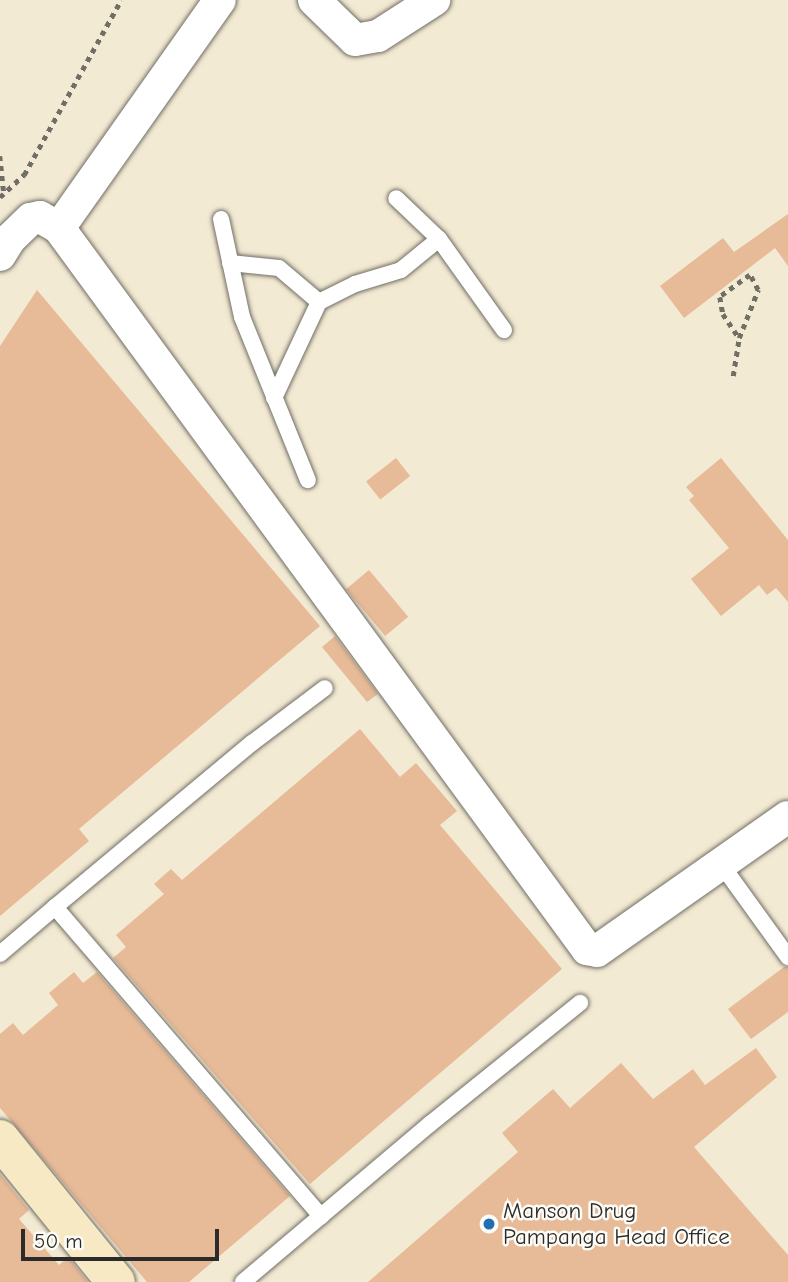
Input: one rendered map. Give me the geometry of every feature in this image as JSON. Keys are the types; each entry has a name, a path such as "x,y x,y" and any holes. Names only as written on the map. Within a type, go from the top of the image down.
{"main road":[{"path":"0,1139 116,1282"}],"street":[{"path":"59,228 220,0"},
{"path":"314,0 355,40 378,36 433,0"},
{"path":"0,255 10,239 31,219 40,217 59,228 587,949 597,951 788,817"}],"lane":[{"path":"396,198 439,239 504,330"},
{"path":"220,219 242,317 309,480"},
{"path":"274,398 319,302 355,284 401,270 439,239"},
{"path":"230,263 279,268 319,302"},
{"path":"0,954 252,743 325,688"},
{"path":"721,864 788,957"},
{"path":"55,907 321,1216"},
{"path":"243,1282 580,1003"}],"path":[{"path":"2,196 24,175 121,0"},
{"path":"0,156 2,196"},
{"path":"733,376 739,338 758,290 750,275 720,297 723,314 739,338"}],"building":[{"path":"788,214 788,266 775,248 684,318 660,286 723,238 734,252"},
{"path":"37,290 320,626 79,829 89,841 0,916 0,346"},
{"path":"396,458 410,476 380,500 366,481"},
{"path":"721,458 788,540 788,602 776,588 767,595 759,585 721,616 691,579 729,548 689,500 694,496 686,487"},
{"path":"369,570 408,617 385,636 346,589"},
{"path":"335,636 378,694 367,702 322,647"},
{"path":"360,729 400,777 416,763 457,811 440,825 562,969 310,1184 113,958 126,947 116,935 164,894 154,884 171,869 182,880"},
{"path":"784,967 788,967 788,1012 751,1039 728,1009"},
{"path":"74,972 83,983 97,972 290,1196 189,1282 147,1282 0,1108 0,1034 13,1023 23,1035 58,1005 49,993"},
{"path":"756,1048 777,1077 694,1147 788,1255 788,1282 368,1282 518,1152 502,1133 553,1089 570,1108 621,1063 653,1099 693,1069 705,1085"},
{"path":"0,1174 29,1210 19,1219 59,1265 68,1257 88,1282 0,1282"}],"place":[{"name":"Manson Drug Pampanga Head Office","path":"489,1224"}]}
